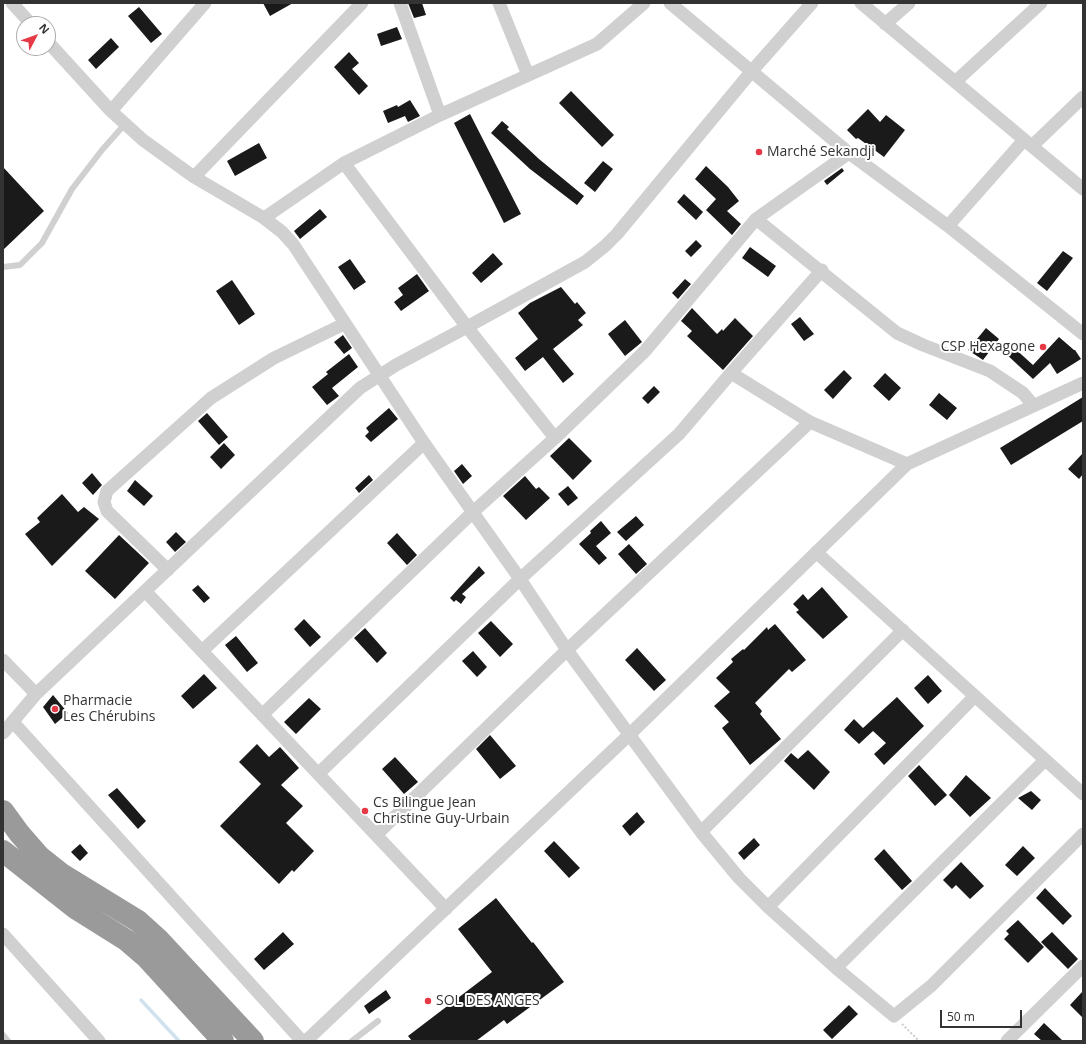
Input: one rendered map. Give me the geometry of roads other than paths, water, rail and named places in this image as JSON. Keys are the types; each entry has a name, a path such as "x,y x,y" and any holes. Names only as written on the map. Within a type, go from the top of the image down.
{"highway":[{"path":"3,811 19,833 39,856 63,875 138,921 159,940 253,1041"},
{"path":"3,851 70,904 131,944 147,958 223,1041"}],"street":[{"path":"12,3 24,16"},
{"path":"111,111 205,3"},
{"path":"194,177 362,3"},
{"path":"400,3 440,114"},
{"path":"499,3 528,74"},
{"path":"264,218 344,163 440,114 596,44 644,3"},
{"path":"670,3 750,72 849,153 948,226 1083,334"},
{"path":"3,733 36,694 146,592 345,401 378,376 396,365 585,262 605,246 617,234 750,72 812,3"},
{"path":"861,3 1083,189"},
{"path":"885,24 909,3"},
{"path":"955,82 1041,3"},
{"path":"56,51 111,111 142,140 194,177 264,218 282,232 293,244 378,376 424,444 520,579 567,650 701,832 739,878 768,907 836,968 894,1016 931,986 1083,834"},
{"path":"948,226 1028,143 1083,97"},
{"path":"262,715 473,512 555,438 645,351 756,219 849,153"},
{"path":"344,163 467,327 555,438"},
{"path":"756,219 822,270 897,333 923,346 990,371 1023,393 1033,405"},
{"path":"318,774 520,579 679,434 822,270"},
{"path":"168,570 107,511 104,502 107,491 211,398 274,358 344,324"},
{"path":"731,373 810,422 907,464"},
{"path":"13,722 310,1040 630,734 907,464 1083,383"},
{"path":"376,835 567,650 810,422"},
{"path":"202,652 424,444"},
{"path":"816,552 1083,794"},
{"path":"146,592 446,909"},
{"path":"701,832 903,630"},
{"path":"3,660 36,694"},
{"path":"768,907 975,696"},
{"path":"836,968 1045,760"},
{"path":"3,934 99,1041"},
{"path":"1007,1041 1083,966"}],"lane":[{"path":"3,267 20,265 42,243 72,189 102,150 125,124"},
{"path":"352,1041 378,1021"},
{"path":"3,1036 8,1041"}],"waterway":[{"path":"141,1000 179,1041"}],"place":[{"name":"Marché Sekandji","path":"759,152"},
{"name":"CSP Hexagone","path":"1043,347"},
{"name":"Pharmacie Les Chérubins","path":"55,709"},
{"name":"Cs Bilingue Jean Christine Guy-Urbain","path":"365,811"},
{"name":"SOL DES ANGES","path":"428,1001"}]}
